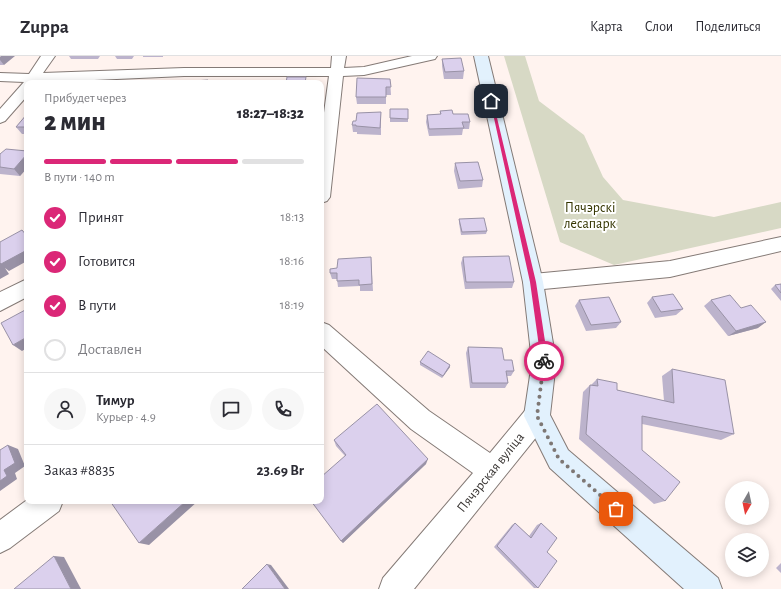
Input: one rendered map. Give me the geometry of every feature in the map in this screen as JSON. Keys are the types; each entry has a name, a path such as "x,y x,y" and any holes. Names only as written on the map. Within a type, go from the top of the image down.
{"street":[{"path":"33,80 48,56"},
{"path":"324,175 339,56"},
{"path":"73,80 184,72 364,71 430,56"},
{"path":"481,56 533,282 544,362 537,416 559,459 707,589"},
{"path":"0,78 24,82"},
{"path":"0,118 24,91"},
{"path":"533,282 670,268 781,244"},
{"path":"0,302 24,288"},
{"path":"324,335 420,420 492,470"},
{"name":"Пячэрская вуліца","path":"394,589 537,416"},
{"path":"0,538 45,504"}],"green space":[{"name":"Пячэрскі лесапарк","path":"504,56 525,56 539,101 584,135 603,177 623,200 714,217 781,202 781,228 614,265 560,242"}],"building":[{"path":"461,58 464,71 445,72 442,59"},
{"path":"287,77 306,77 306,80 286,80"},
{"path":"357,78 390,79 391,87 386,87 386,97 356,97"},
{"path":"390,109 408,109 408,119 390,118"},
{"path":"452,110 453,114 468,114 470,122 462,122 464,128 429,129 427,115 441,114 440,111"},
{"path":"381,112 380,128 352,125 353,121 356,121 357,113"},
{"path":"24,118 24,127 16,127"},
{"path":"6,149 24,151 24,157 14,169 0,167 0,154"},
{"path":"478,162 483,180 460,181 455,163"},
{"path":"484,218 487,231 462,232 459,219"},
{"path":"22,230 24,232 24,252 1,264 0,242"},
{"path":"509,256 514,282 466,282 463,257"},
{"path":"371,257 372,284 359,285 359,280 337,281 337,273 330,273 330,269 337,268 338,259"},
{"path":"781,284 781,293 775,285"},
{"path":"673,294 683,309 661,312 652,297"},
{"path":"730,295 741,308 751,305 766,322 736,331 711,300"},
{"path":"609,297 621,322 591,325 579,300"},
{"path":"24,311 24,339 13,345 1,323"},
{"path":"468,347 502,348 504,360 512,360 514,371 506,371 508,383 472,383"},
{"path":"428,351 450,365 443,376 420,362"},
{"path":"672,369 725,380 734,434 642,416 642,450 680,482 665,501 586,434 590,385 598,386 597,379 617,383 617,390 674,403"},
{"path":"377,404 428,459 341,541 313,504 324,504 324,474 346,455 334,440"},
{"path":"8,445 15,463 4,470 7,476 0,481 0,450"},
{"path":"112,504 183,504 139,543"},
{"path":"515,523 531,538 541,523 557,538 547,552 557,561 538,588 497,546"},
{"path":"54,556 71,589 14,589"},
{"path":"267,564 285,589 242,589"}],"way so far":[{"path":"544,361 537,416 559,459 616,509"}],"route":[{"path":"491,101 533,282 544,361"}]}
